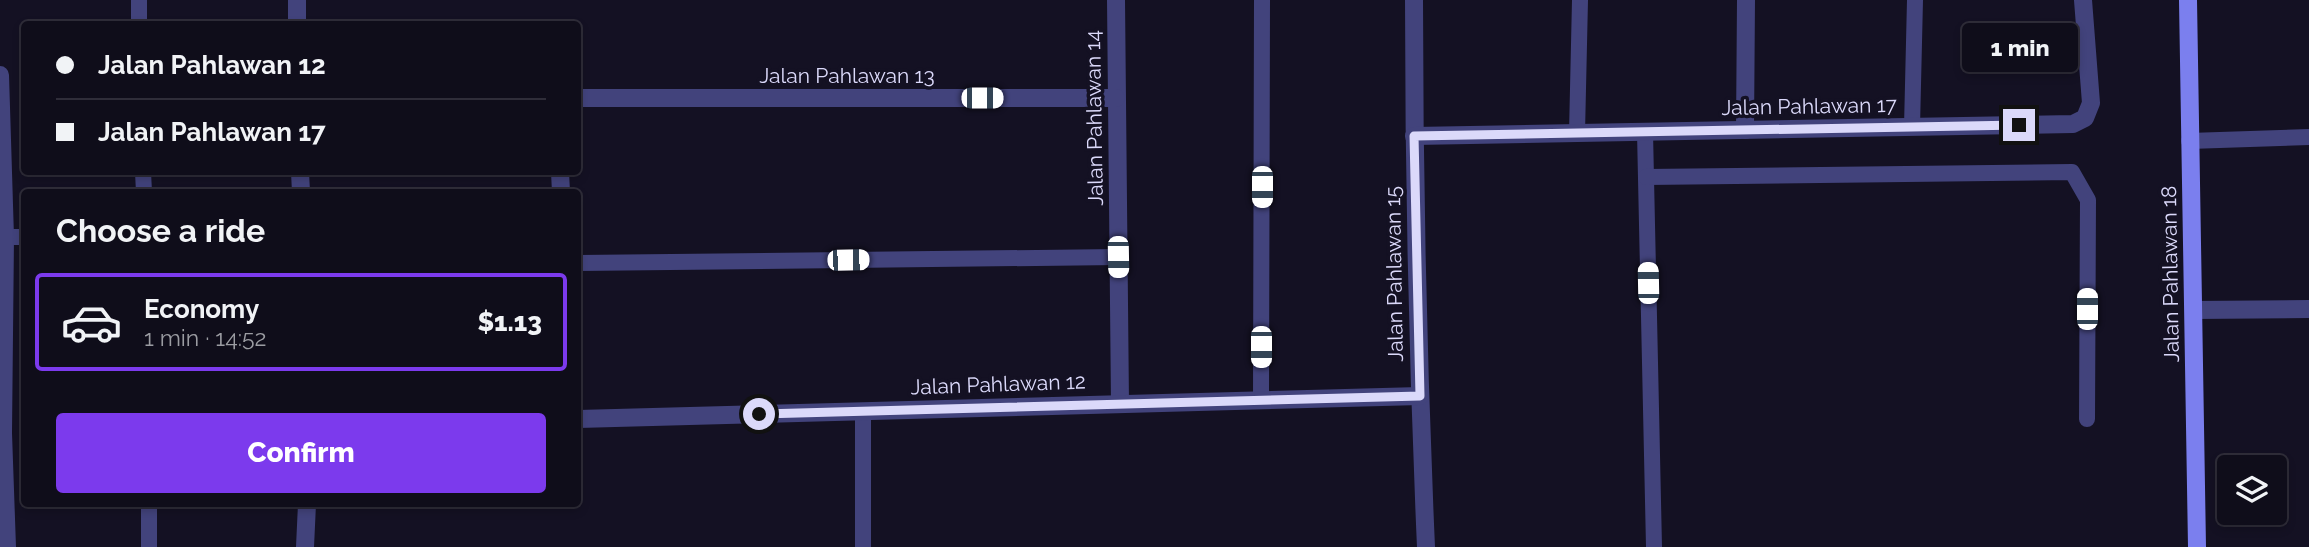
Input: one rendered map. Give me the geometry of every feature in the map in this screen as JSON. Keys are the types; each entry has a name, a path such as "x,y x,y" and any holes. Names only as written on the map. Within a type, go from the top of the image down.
{"street":[{"path":"297,0 297,21"},
{"name":"Jalan Pahlawan 14","path":"1115,0 1120,404"},
{"name":"Jalan Pahlawan 15","path":"1414,0 1414,136 1426,547"},
{"path":"1745,130 1746,0"},
{"name":"Jalan Pahlawan 17","path":"1414,136 2073,124 2085,118 2091,103 2083,0"},
{"name":"Jalan Pahlawan 18","path":"2188,0 2197,547"},
{"path":"0,75 5,237 1,433 7,547"},
{"name":"Jalan Pahlawan 13","path":"581,98 1116,99"},
{"path":"2194,310 2309,309"},
{"name":"Jalan Pahlawan 12","path":"581,419 1420,396"},
{"path":"305,547 307,507"}],"lane":[{"path":"139,0 139,21"},
{"path":"1261,400 1262,0"},
{"path":"1577,133 1580,0"},
{"path":"1912,127 1914,0"},
{"path":"1645,132 1654,547"},
{"path":"2189,141 2309,137"},
{"path":"1646,177 2072,172 2088,200 2087,419"},
{"path":"5,237 21,237"},
{"path":"581,263 1118,257"},
{"path":"863,411 863,547"},
{"path":"149,507 149,547"}],"route":[{"path":"759,414 1420,396 1414,136 2019,125"}]}
